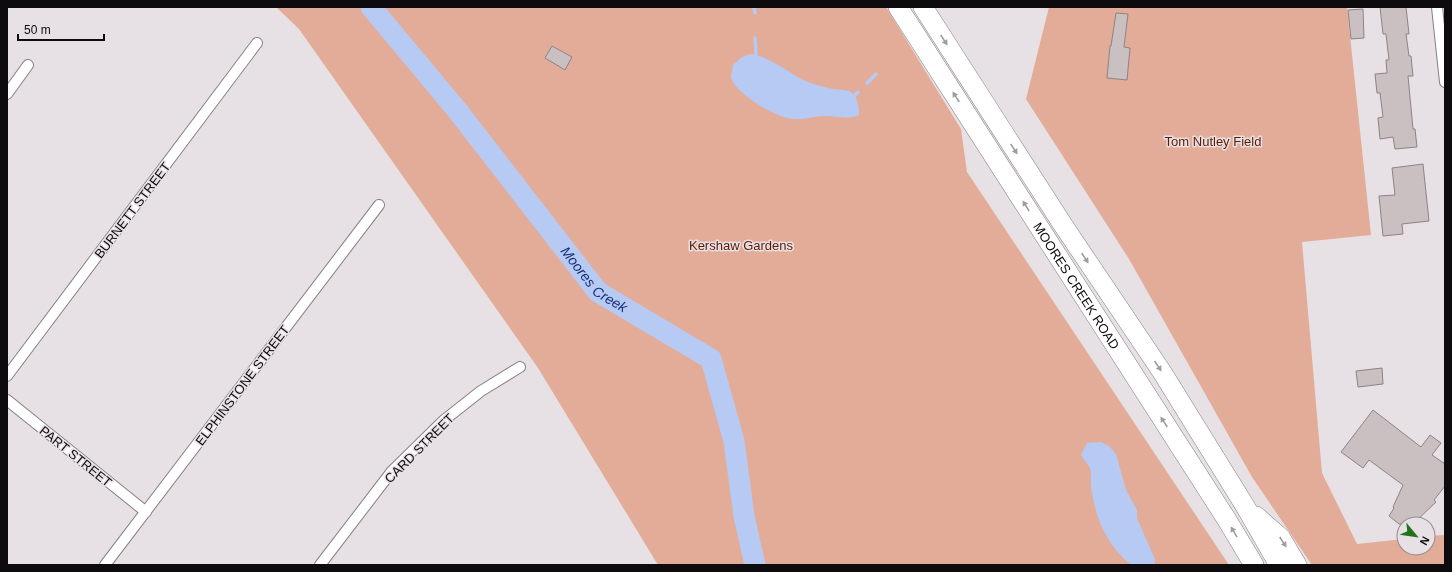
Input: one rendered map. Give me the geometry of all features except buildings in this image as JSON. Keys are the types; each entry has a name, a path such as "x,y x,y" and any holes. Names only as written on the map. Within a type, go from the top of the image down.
{"highway":[{"name":"MOORES CREEK ROAD","path":"898,7 1223,513 1254,565"},
{"name":"MOORES CREEK ROAD","path":"923,7 1063,225 1162,372 1245,506 1279,565"},
{"path":"1245,506 1281,538 1297,565"}],"street":[{"path":"1438,7 1445,82"},
{"name":"BURNETT STREET","path":"7,376 257,43"},
{"path":"7,94 28,66"},
{"name":"ELPHINSTONE STREET","path":"105,565 379,205"},
{"name":"CARD STREET","path":"320,565 392,471 444,421 480,392 520,367"},
{"name":"PART STREET","path":"7,400 146,512"}],"green space":[{"name":"Kershaw Gardens","path":"276,7 886,7 961,129 967,172 1229,565 658,565 538,368 299,29"},
{"name":"Tom Nutley Field","path":"1049,7 1347,7 1371,235 1302,242 1322,473 1357,544 1396,540 1396,556 1436,556 1436,536 1445,535 1445,565 1312,565 1252,477 1129,259 1026,99"}],"water":[{"path":"750,54 769,60 803,80 825,87 847,90 851,92 858,102 859,115 847,118 826,116 793,119 777,115 768,110 740,90 731,77 733,65 742,57"},
{"path":"1101,442 1109,446 1116,454 1126,490 1137,510 1137,518 1155,560 1154,565 1131,565 1116,550 1100,524 1092,493 1090,468 1081,455 1087,443"}],"waterway":[{"name":"Moores Creek","path":"371,7 457,110 598,292 711,359 734,441 744,516 755,565"},
{"path":"754,7 755,13"},
{"path":"755,38 756,54"},
{"path":"867,83 876,74"},
{"path":"854,96 858,92"}]}
